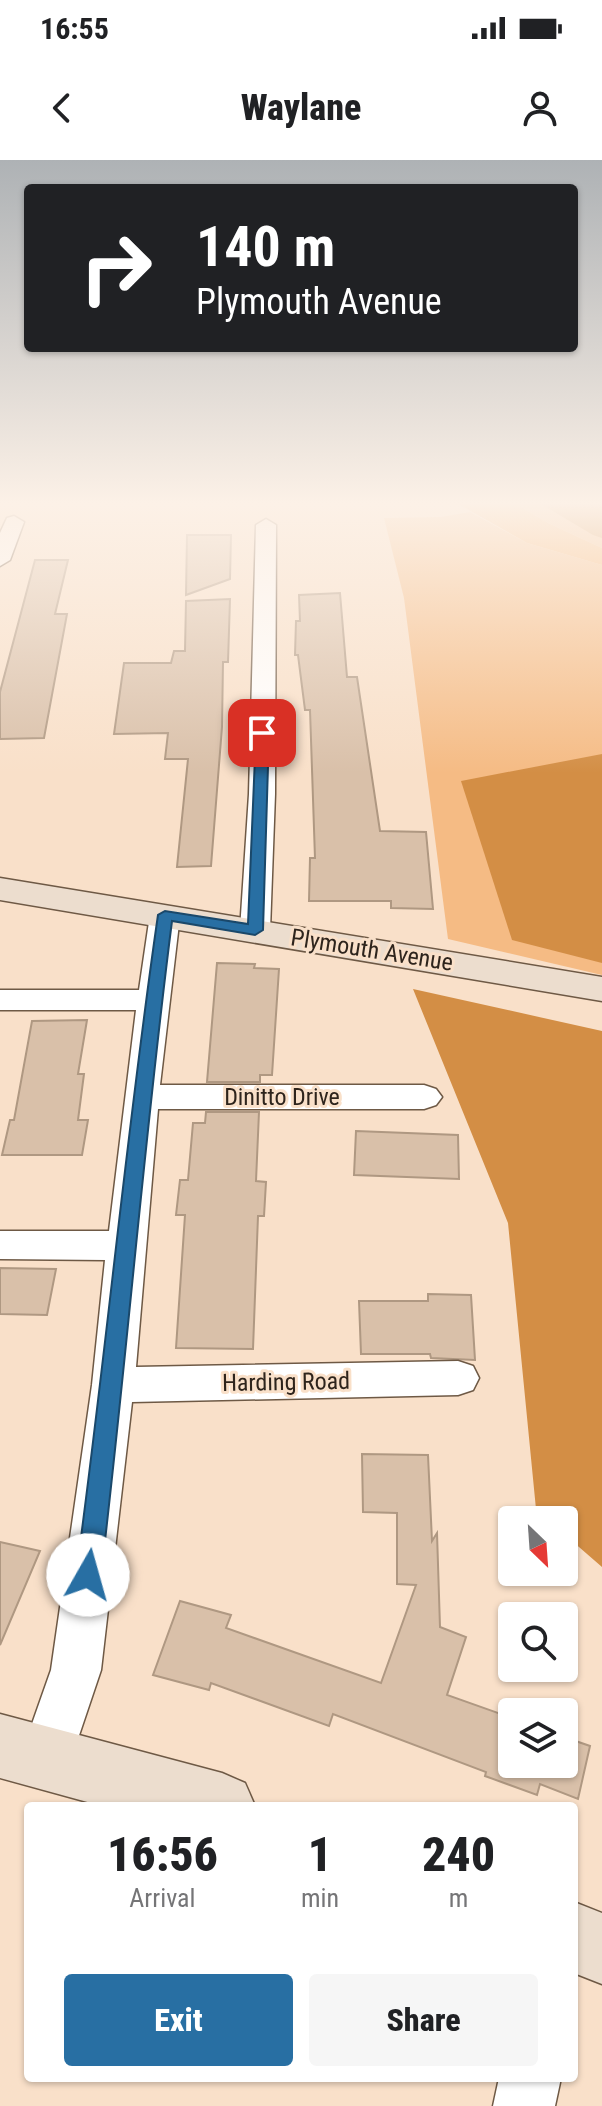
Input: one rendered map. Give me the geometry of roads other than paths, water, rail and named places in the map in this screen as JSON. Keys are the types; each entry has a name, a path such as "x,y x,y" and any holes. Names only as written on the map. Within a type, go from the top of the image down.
{"street":[{"path":"255,930 262,794 265,592"},
{"name":"Plymouth Avenue","path":"0,889 602,989"},
{"path":"165,915 141,1097 113,1385 76,1670 23,1752 207,1802"},
{"path":"0,1000 153,1000"},
{"name":"Dinitto Drive","path":"141,1097 424,1097"},
{"path":"0,1245 126,1246"},
{"name":"Harding Road","path":"113,1385 458,1378"},
{"path":"578,1939 602,1949"},
{"path":"524,2106 529,2082"}]}
